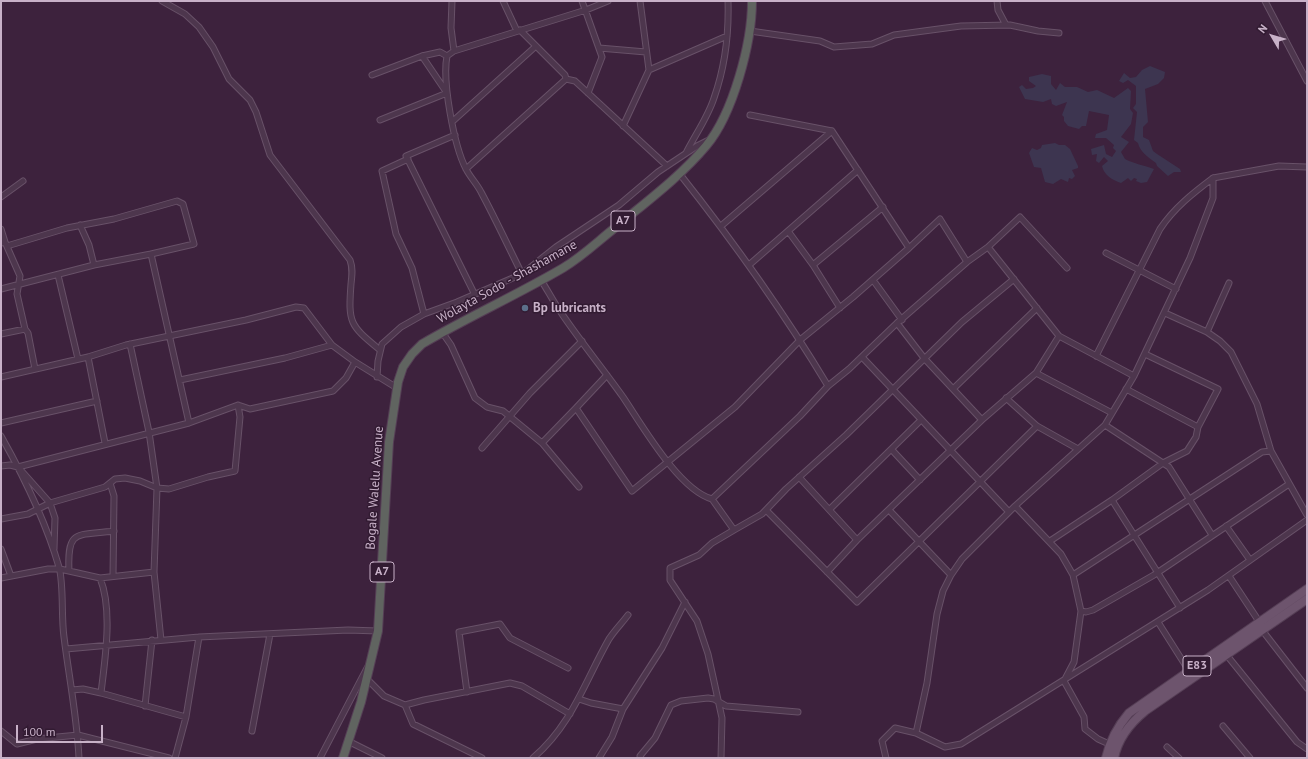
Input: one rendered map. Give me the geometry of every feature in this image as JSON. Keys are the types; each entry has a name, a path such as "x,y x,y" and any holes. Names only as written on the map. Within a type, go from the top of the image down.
{"highway":[{"name":"Wolayta Sodo - Shashamane","path":"398,385 403,367 412,354 422,344 541,280 588,251 679,173 706,146 731,99 750,32 752,1"},
{"name":"Bogale Walelu Avenue","path":"343,758 367,679 378,631 389,442 398,385"}],"main road":[{"name":"E83","path":"1114,758 1122,735 1135,720 1224,652 1261,626 1307,589"},
{"name":"E83","path":"1261,626 1307,599"},
{"name":"E83","path":"1106,758 1109,744 1120,723 1129,713 1189,671 1224,652"}],"street":[{"path":"162,1 193,20 213,47 229,79 250,100 256,112 270,155 350,260 352,267 349,314 352,323 357,331 380,350"},
{"path":"452,1 451,28 454,51"},
{"path":"503,1 519,30 565,75 566,79"},
{"path":"582,1 602,57 588,93"},
{"path":"522,274 488,204 466,169 455,136 447,93 444,69 447,56 454,51 586,10 608,1"},
{"path":"623,126 649,70 640,1"},
{"path":"686,154 714,99 724,59 727,36 728,1"},
{"path":"997,1 998,10 1006,25"},
{"path":"1264,1 1307,81"},
{"path":"750,32 820,41 834,47 872,44 894,35 961,26 1006,25 1059,33"},
{"path":"649,70 727,36"},
{"path":"453,121 536,46"},
{"path":"599,48 646,52"},
{"path":"372,75 422,56 440,52 447,56"},
{"path":"422,56 447,93"},
{"path":"566,79 575,81 667,166"},
{"path":"466,169 566,79"},
{"path":"380,120 447,93"},
{"path":"750,115 832,131 909,248"},
{"path":"721,226 832,131"},
{"path":"455,136 406,156 474,293"},
{"path":"377,377 378,361 382,344 401,327 424,314 522,274 556,246 619,205 667,166 710,139"},
{"path":"408,159 382,171 396,234 412,268 424,314"},
{"path":"1096,356 1160,229 1168,216 1190,196 1213,178 1279,166 1307,167"},
{"path":"749,265 858,170"},
{"path":"679,173 721,226 749,265 800,340 828,386"},
{"path":"916,733 927,683 937,614 943,591 951,575 962,559 1015,506 1105,425 1134,376 1190,258 1213,198 1213,178"},
{"path":"1,196 23,181"},
{"path":"1,289 20,283 58,276 94,266 194,244 183,204 177,201 114,219 80,225 5,243"},
{"path":"813,265 883,207"},
{"path":"712,498 800,416 828,386 967,262 988,247 1020,217 1067,268"},
{"path":"576,408 632,491 735,407 800,340 873,280 940,219 967,262"},
{"path":"80,225 89,245 94,266"},
{"path":"1,229 5,243 20,276 20,283 16,289 16,294 25,329 28,333 35,369"},
{"path":"788,231 813,265 840,308"},
{"path":"988,247 1059,336 1134,376"},
{"path":"1106,253 1176,289"},
{"path":"151,254 189,423"},
{"path":"58,276 78,358"},
{"path":"721,758 722,718 708,654 697,621 670,580 670,568 699,555 712,543 756,518 766,510 799,477 846,435 962,322 1014,279"},
{"path":"541,280 561,313 607,375 646,434 669,462 702,496 712,498 734,530"},
{"path":"873,280 899,322 924,358 982,420"},
{"path":"1207,332 1229,283"},
{"path":"1,377 78,358 88,358 130,344 170,337 296,307 304,308 332,345 354,362 377,377 398,385"},
{"path":"953,389 1037,308"},
{"path":"1165,313 1207,332 1220,340 1231,352 1257,404 1271,451 1307,515"},
{"path":"1,334 25,329"},
{"path":"442,332 453,350 475,398 487,407 503,411 542,443 579,487"},
{"path":"827,572 857,540 982,420 1036,373 1059,336"},
{"path":"482,448 530,393 582,342"},
{"path":"130,344 149,432 157,488 154,572 160,640"},
{"path":"180,380 285,358 332,345"},
{"path":"1050,541 1112,500 1163,463 1187,450 1196,438 1198,427 1218,389 1145,354"},
{"path":"862,357 1009,512"},
{"path":"88,358 105,443"},
{"path":"1,466 10,465 18,467 105,443 189,423 238,405 250,408 333,391 346,378 354,362"},
{"path":"1036,373 1112,413"},
{"path":"542,443 607,375"},
{"path":"1126,389 1198,427"},
{"path":"1006,398 1037,426 1078,449"},
{"path":"1,422 97,401"},
{"path":"1,520 37,510 50,503 105,487 115,479 125,478 140,481 157,488 169,489 208,477 235,472 240,418 238,405"},
{"path":"830,509 921,420"},
{"path":"1105,425 1163,463 1173,472 1212,535"},
{"path":"766,510 857,602 1037,426"},
{"path":"1,436 18,467 60,569 66,649 78,734 79,758"},
{"path":"892,450 920,480"},
{"path":"1073,575 1262,452 1271,451"},
{"path":"18,467 50,503 55,518 54,552"},
{"path":"799,477 857,540"},
{"path":"110,483 114,496 113,576"},
{"path":"1081,611 1086,612 1093,610 1157,573 1289,484"},
{"path":"1112,500 1180,608"},
{"path":"1015,506 1062,554 1073,575 1081,611 1074,662 1064,681"},
{"path":"889,510 951,575"},
{"path":"886,758 882,741 895,728 916,733 945,747 961,744 1180,608 1229,576 1307,520"},
{"path":"1226,526 1250,560"},
{"path":"69,571 68,551 70,543 76,537 114,531"},
{"path":"1,549 11,576"},
{"path":"1,578 35,570 60,569 100,578 154,572"},
{"path":"1229,576 1261,626 1307,688"},
{"path":"100,578 105,596 107,644 101,693"},
{"path":"599,758 612,737 623,709 662,648 685,602"},
{"path":"533,758 546,746 570,714 610,638 628,615"},
{"path":"1158,622 1189,671"},
{"path":"467,692 459,632 500,624 510,638 568,668"},
{"path":"66,649 107,644 199,637 378,631"},
{"path":"252,731 270,634"},
{"path":"175,758 186,717 199,637"},
{"path":"145,706 152,640"},
{"path":"1224,652 1297,742 1307,749"},
{"path":"320,758 372,658"},
{"path":"367,679 384,696 406,705 510,683 522,686 570,714"},
{"path":"1064,681 1084,718 1085,729 1098,739 1109,744"},
{"path":"72,690 83,689 101,693 186,717"},
{"path":"640,757 655,738 671,705 681,701 708,698 714,699 726,706 798,712"},
{"path":"579,699 591,703 623,709"},
{"path":"406,705 413,724 482,758"},
{"path":"1223,726 1250,758"},
{"path":"1,731 16,744 78,734 169,758"},
{"path":"348,741 382,758"},
{"path":"1167,747 1179,758"}],"shaded area":[{"path":"1150,66 1165,72 1164,78 1158,84 1145,89 1148,122 1143,127 1143,137 1149,140 1153,151 1180,169 1181,172 1174,172 1168,176 1143,152 1138,143 1134,140 1137,112 1133,108 1136,104 1136,86 1128,80 1123,83 1119,81 1124,73 1130,78 1136,77 1142,70"},
{"path":"1042,74 1051,76 1051,84 1056,90 1060,83 1065,87 1077,87 1088,92 1097,90 1114,98 1128,88 1131,91 1130,109 1133,113 1131,124 1121,137 1129,142 1121,152 1125,159 1154,169 1147,182 1141,183 1136,181 1137,179 1134,178 1131,181 1128,178 1121,183 1109,177 1103,169 1102,166 1108,161 1104,157 1099,163 1096,161 1097,154 1092,155 1091,149 1104,145 1106,154 1112,157 1116,151 1113,148 1114,145 1106,138 1095,138 1096,134 1107,130 1109,115 1089,111 1086,126 1082,126 1079,129 1068,126 1064,121 1064,117 1062,115 1067,102 1056,106 1052,104 1051,99 1043,102 1025,99 1019,87 1022,85 1026,89 1033,88 1036,86 1029,81 1029,77"},
{"path":"1055,143 1065,145 1070,149 1078,166 1078,168 1072,170 1075,176 1072,179 1069,178 1068,182 1061,179 1053,184 1045,182 1041,168 1034,167 1029,153 1032,148 1037,150 1041,148 1042,145"}],"place":[{"name":"Bp lubricants","path":"525,308"}]}
